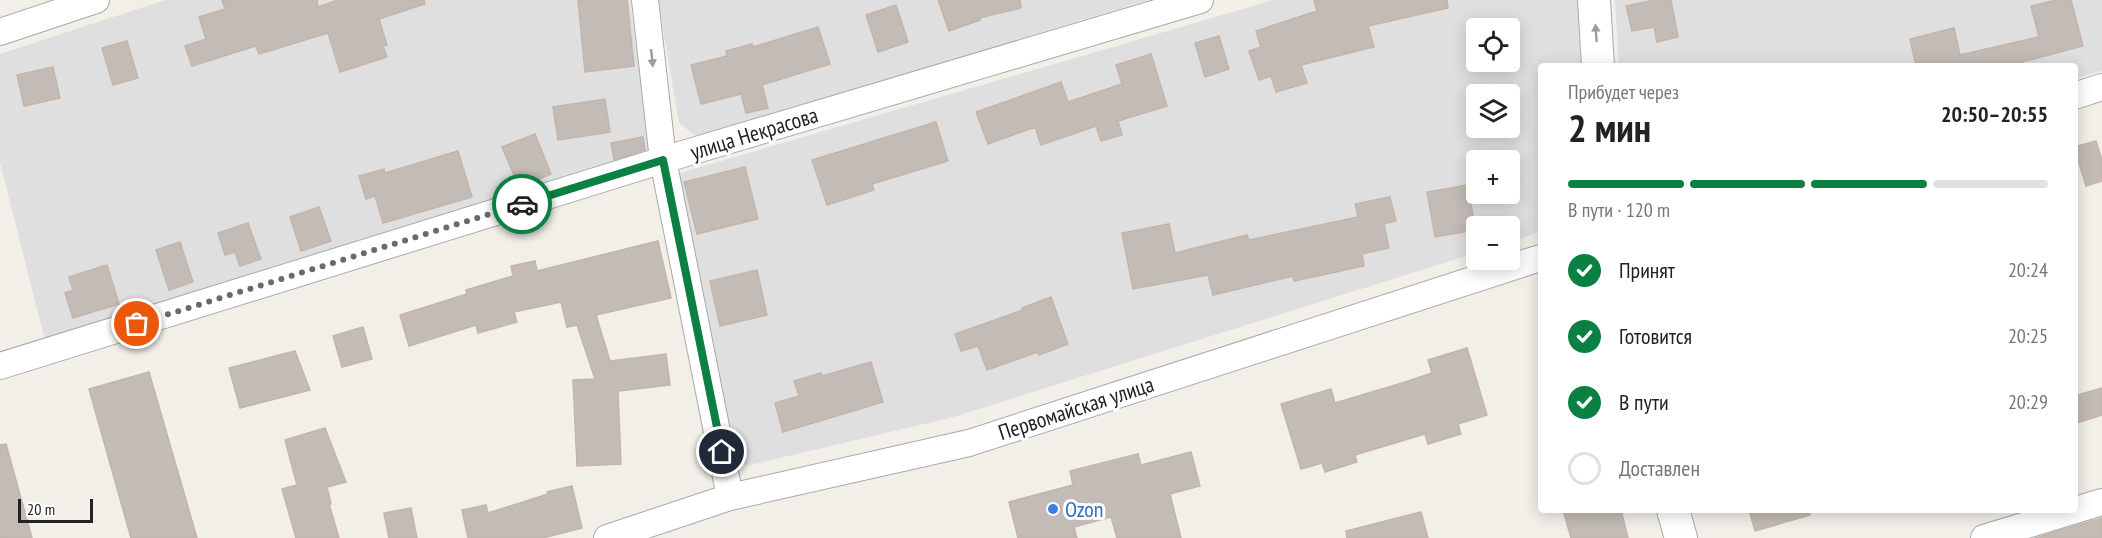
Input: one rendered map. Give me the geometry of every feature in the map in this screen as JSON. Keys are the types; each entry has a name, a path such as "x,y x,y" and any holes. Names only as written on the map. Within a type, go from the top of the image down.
{"street":[{"path":"0,32 96,0"},
{"path":"645,0 663,160 730,497"},
{"name":"улица Некрасова","path":"0,366 663,160 1200,0"},
{"path":"1594,0 1598,63"},
{"path":"2078,95 2102,87"},
{"name":"Первомайская улица","path":"607,538 730,497 969,443 1538,259"},
{"path":"2078,509 2102,502"},
{"path":"1674,513 1681,538"},
{"path":"1984,538 2066,513"}],"shaded area":[{"path":"165,0 630,0 651,161 46,344 0,163 0,54"},
{"path":"658,0 1148,0 697,137 679,123"},
{"path":"1274,0 1585,0 1589,63 1538,63 1538,233 1520,238 1520,216 1466,216 1466,256 950,418 746,466 735,459 677,189 680,173"},
{"path":"1615,0 2102,0 2102,71 2078,77 2078,63 1619,63"}],"building":[{"path":"222,0 317,0 318,7 338,0 424,0 425,4 379,19 387,45 383,46 387,57 340,72 328,33 259,54 256,46 192,66 185,46 206,39 199,17 225,9"},
{"path":"578,0 627,0 634,66 585,72"},
{"path":"938,0 1020,0 1021,8 979,18 980,20 949,31"},
{"path":"1314,0 1447,0 1448,8 1368,26 1374,47 1301,65 1307,83 1276,92 1271,76 1259,80 1249,51 1261,47 1256,31 1317,11"},
{"path":"1654,0 1671,0 1678,37 1657,42 1654,27 1632,31 1626,6"},
{"path":"2056,0 2071,0 2083,46 2022,63 1915,63 1910,39 1954,28 1960,55 2039,37 2031,6"},
{"path":"896,5 908,42 878,52 866,15"},
{"path":"818,27 830,64 762,85 768,108 746,113 741,94 701,104 691,65 727,56 726,51 752,44 753,47"},
{"path":"1219,36 1229,69 1205,77 1195,43"},
{"path":"127,41 138,78 113,85 102,48"},
{"path":"1151,54 1167,106 1118,121 1122,135 1101,141 1096,126 1041,145 1035,127 988,144 976,112 1061,82 1068,102 1122,84 1116,65"},
{"path":"53,67 60,98 24,106 17,75"},
{"path":"605,99 610,132 558,140 553,107"},
{"path":"936,122 948,161 872,184 874,190 827,205 812,160"},
{"path":"535,134 551,174 519,187 502,147"},
{"path":"643,137 645,150 614,160 611,143"},
{"path":"2096,141 2102,160 2102,181 2086,186 2078,160 2078,146"},
{"path":"458,151 472,197 383,223 375,196 366,199 359,176 384,169 385,173"},
{"path":"745,167 758,219 697,234 684,182"},
{"path":"1466,185 1466,204 1471,204 1473,216 1466,216 1466,232 1435,237 1427,192"},
{"path":"1390,197 1396,221 1384,224 1389,248 1362,254 1364,266 1294,281 1293,276 1213,295 1208,275 1133,289 1122,233 1169,224 1175,253 1247,235 1249,240 1358,217 1355,204"},
{"path":"319,207 331,241 301,251 290,217"},
{"path":"248,223 261,259 240,266 235,252 225,255 218,233"},
{"path":"658,241 671,298 596,315 610,361 666,354 670,385 618,391 621,464 577,466 573,380 595,379 577,325 567,327 561,302 514,312 517,322 478,333 476,325 409,346 400,315 467,294 466,290 513,276 511,266 535,261 537,271"},
{"path":"180,242 193,282 169,290 156,250"},
{"path":"107,265 119,304 73,318 65,293 73,290 69,277"},
{"path":"757,270 767,315 720,326 710,281"},
{"path":"1051,297 1068,344 987,370 978,346 961,351 955,334 1023,310 1022,308"},
{"path":"363,327 372,359 342,367 333,336"},
{"path":"1467,348 1487,415 1458,424 1461,434 1428,444 1425,434 1355,455 1357,462 1325,472 1322,463 1301,469 1281,404 1331,389 1335,403 1402,383 1432,373 1428,360"},
{"path":"295,351 310,390 240,408 229,368"},
{"path":"871,362 883,402 783,432 775,403 799,396 794,381 821,373 822,376"},
{"path":"149,372 197,538 131,538 89,389"},
{"path":"2102,388 2102,415 2078,423 2078,395"},
{"path":"325,428 346,482 327,487 331,504 329,504 339,538 296,538 282,489 297,485 285,440"},
{"path":"6,444 32,538 0,538 0,445"},
{"path":"1191,452 1200,486 1170,494 1181,538 1117,538 1111,517 1074,527 1077,538 1018,538 1009,502 1073,485 1070,471 1138,454 1141,465"},
{"path":"572,486 582,528 543,538 468,538 462,510 486,505 488,513 548,494 547,492"},
{"path":"411,508 417,538 389,538 384,513"},
{"path":"1421,512 1428,538 1347,538 1346,531"},
{"path":"1564,513 1622,513 1628,538 1571,538"},
{"path":"1750,513 1810,513 1810,515 1755,531"},
{"path":"2102,518 2102,538 2035,538"}],"way so far":[{"path":"137,324 522,204"}],"place":[{"name":"Ozon","path":"1053,509"}],"route":[{"path":"522,204 663,160 722,452"}]}
